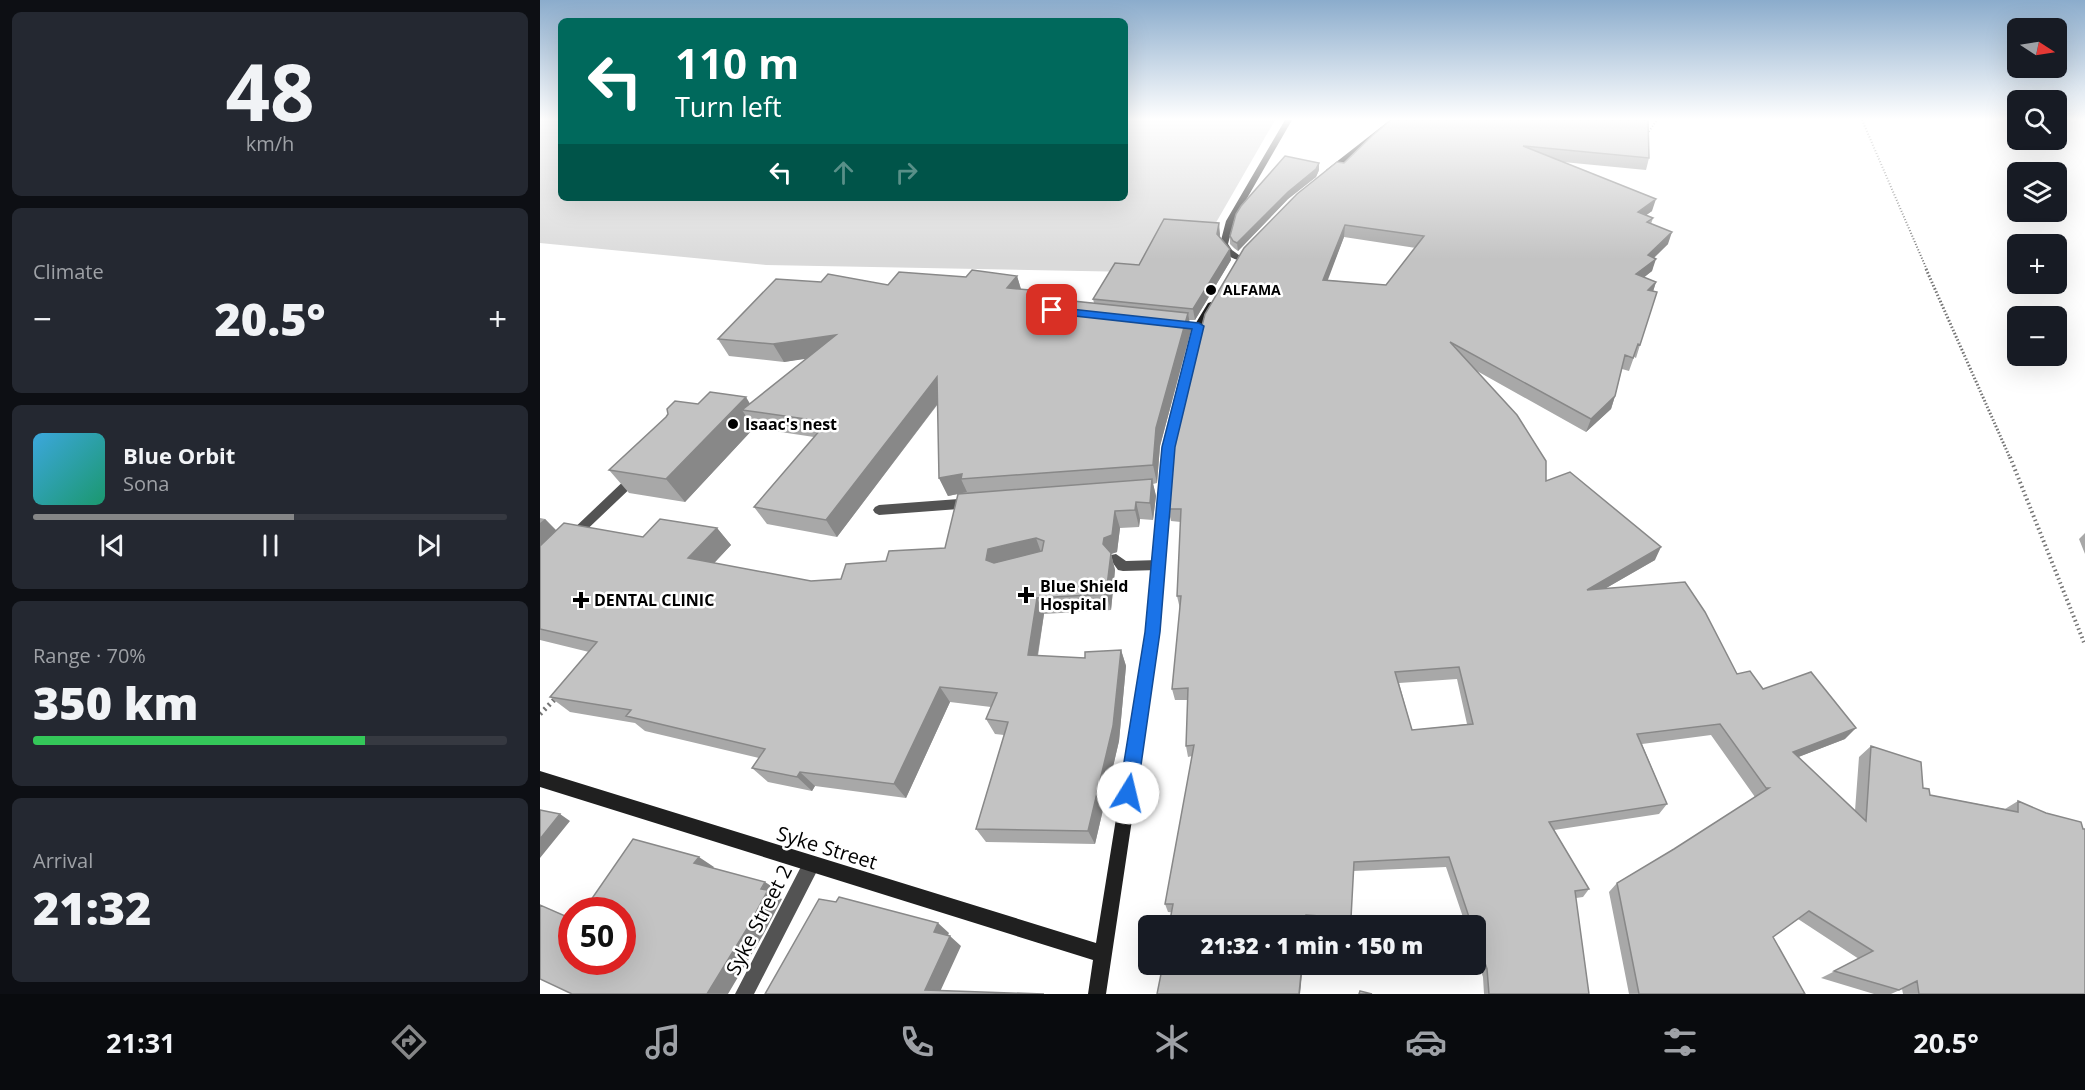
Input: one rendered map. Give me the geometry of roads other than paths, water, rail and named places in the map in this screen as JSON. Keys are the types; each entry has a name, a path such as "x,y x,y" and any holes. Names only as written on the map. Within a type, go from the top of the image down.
{"main road":[{"path":"1318,182 1337,166"},
{"path":"1097,994 1153,632 1158,565 1159,489 1193,326 1218,293"},
{"name":"Syke Street","path":"540,780 1103,954"}],"street":[{"path":"1240,259 1229,252 1224,244 1230,221 1262,166"},
{"path":"563,546 645,468"},
{"path":"879,510 986,502"},
{"path":"1116,559 1123,566 1158,565"},
{"name":"Syke Street 2","path":"744,994 811,865"}],"place":[{"name":"ALFAMA","path":"1211,290"},
{"name":"Isaac's nest","path":"733,424"},
{"name":"Blue Shield Hospital","path":"1026,595"},
{"name":"DENTAL CLINIC","path":"581,600"}]}
